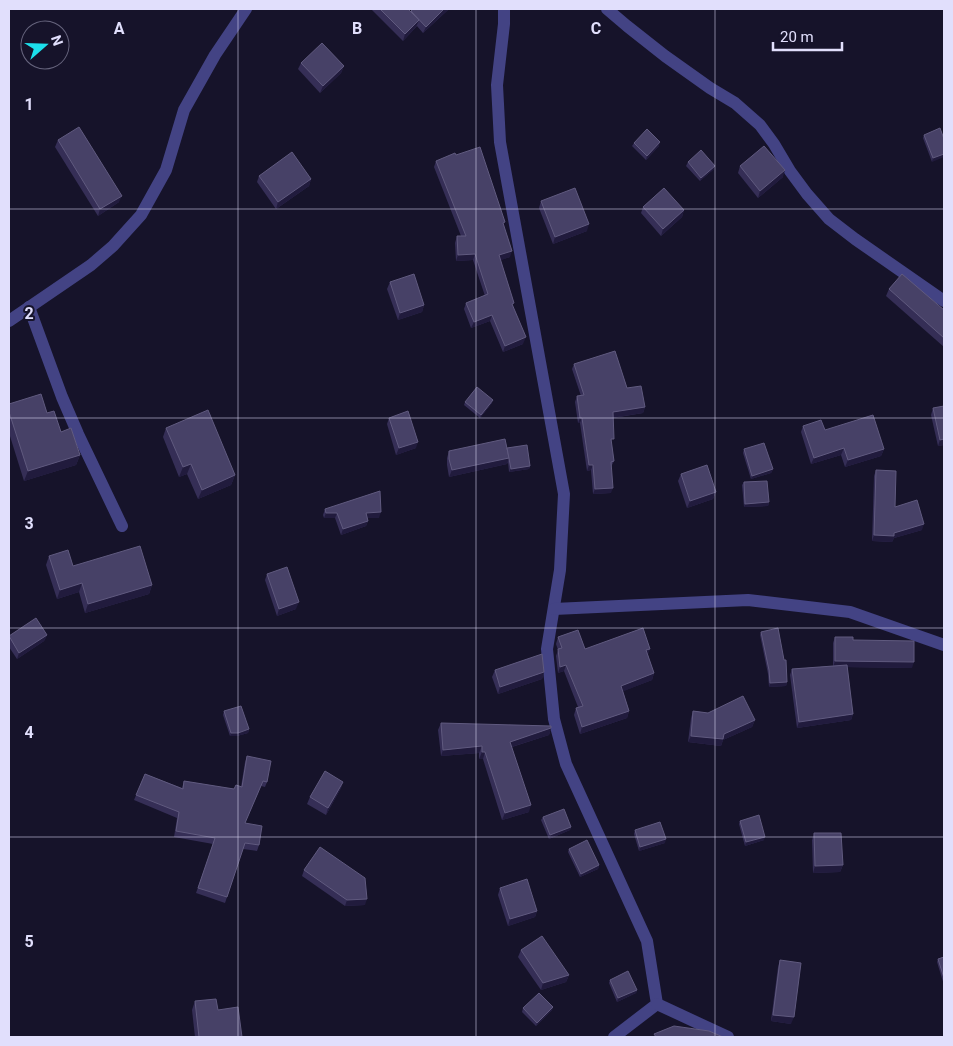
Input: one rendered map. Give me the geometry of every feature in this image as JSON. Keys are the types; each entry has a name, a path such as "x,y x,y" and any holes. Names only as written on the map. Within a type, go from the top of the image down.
{"street":[{"path":"9,321 91,265 113,246 141,215 166,170 184,110 215,55 246,9"},
{"path":"504,9 497,85 500,142 564,494 560,570 547,649 554,719 566,764 647,941 657,1004"},
{"path":"607,9 665,56 710,88 736,103 760,125 790,171 829,219 944,301"},
{"path":"29,307 62,397 122,526"},
{"path":"554,609 748,600 850,612 944,645"},
{"path":"614,1037 657,1004"},
{"path":"657,1004 728,1037"}],"building":[{"path":"380,9 408,9 419,20 405,34"},
{"path":"413,9 444,9 426,27 411,11"},
{"path":"322,43 344,66 323,86 301,63"},
{"path":"79,127 122,196 100,209 58,140"},
{"path":"940,128 944,139 944,154 933,158 924,135"},
{"path":"647,129 660,142 647,156 634,143"},
{"path":"764,146 785,170 760,191 740,166"},
{"path":"480,147 505,222 503,223 512,251 499,255 514,303 512,304 526,337 505,346 492,315 474,322 466,303 488,294 475,254 458,255 457,236 466,236 436,161 455,153 456,155"},
{"path":"701,150 715,166 701,178 688,162"},
{"path":"292,152 311,179 278,202 259,176"},
{"path":"575,188 589,224 555,237 541,201"},
{"path":"664,188 684,210 663,229 643,207"},
{"path":"414,274 424,305 400,313 390,282"},
{"path":"902,274 944,310 944,338 889,289"},
{"path":"615,351 627,388 641,386 645,407 613,412 614,439 611,439 614,461 611,462 613,488 595,489 593,465 589,465 577,396 584,395 574,364"},
{"path":"477,387 493,400 481,415 465,402"},
{"path":"41,394 47,413 54,411 61,432 71,428 80,455 28,471 9,412 9,404"},
{"path":"944,406 944,439 940,440 933,408"},
{"path":"208,410 235,475 202,490 191,464 183,467 166,428"},
{"path":"408,411 418,442 399,448 389,418"},
{"path":"873,415 884,449 848,460 844,448 814,458 803,426 821,420 825,430"},
{"path":"505,439 509,458 452,470 449,451"},
{"path":"764,443 773,469 752,476 744,449"},
{"path":"527,445 530,466 511,469 507,448"},
{"path":"707,465 716,492 690,501 681,474"},
{"path":"876,470 896,471 895,507 917,500 924,524 894,533 894,536 874,535"},
{"path":"767,481 769,502 745,504 744,482"},
{"path":"380,491 381,512 366,513 368,521 343,529 337,513 326,513 325,509"},
{"path":"140,546 152,585 88,604 82,583 60,590 49,556 68,550 73,566"},
{"path":"287,567 299,602 279,609 267,574"},
{"path":"36,618 47,635 19,653 9,636"},
{"path":"643,628 650,649 646,650 654,673 621,686 629,711 582,727 576,708 583,706 566,665 560,667 558,649 562,648 558,637 578,630 585,649"},
{"path":"778,628 784,660 786,660 787,682 770,683 761,632"},
{"path":"835,637 853,637 853,640 914,641 914,662 835,661"},
{"path":"542,654 544,672 500,687 495,670"},
{"path":"847,665 853,714 799,722 792,669"},
{"path":"743,696 755,720 724,734 723,739 691,736 693,711 708,713"},
{"path":"241,706 249,729 238,733 231,733 224,711"},
{"path":"441,723 551,726 551,728 510,742 531,805 505,813 485,752 482,752 482,746 443,750"},
{"path":"247,756 271,761 267,782 263,781 245,823 262,826 259,845 245,843 227,897 198,888 215,838 176,831 179,812 136,795 145,774 183,789 184,781 234,789 236,785 242,787"},
{"path":"325,771 343,782 328,808 310,797"},
{"path":"564,809 571,827 550,835 543,817"},
{"path":"759,815 765,837 746,842 740,821"},
{"path":"660,822 666,839 640,847 635,830"},
{"path":"814,833 841,833 843,865 815,866"},
{"path":"587,840 599,865 581,874 569,849"},
{"path":"320,847 365,878 367,899 347,900 304,870"},
{"path":"527,879 537,911 510,919 500,888"},
{"path":"542,936 569,975 543,983 521,950"},
{"path":"944,957 944,978 938,959"},
{"path":"780,960 801,963 794,1017 773,1015"},
{"path":"628,971 637,990 618,998 610,980"},
{"path":"539,993 553,1007 537,1023 523,1008"},
{"path":"216,999 218,1010 238,1007 242,1037 199,1037 195,1001"},
{"path":"674,1026 709,1031 723,1037 656,1037 654,1034"}]}
